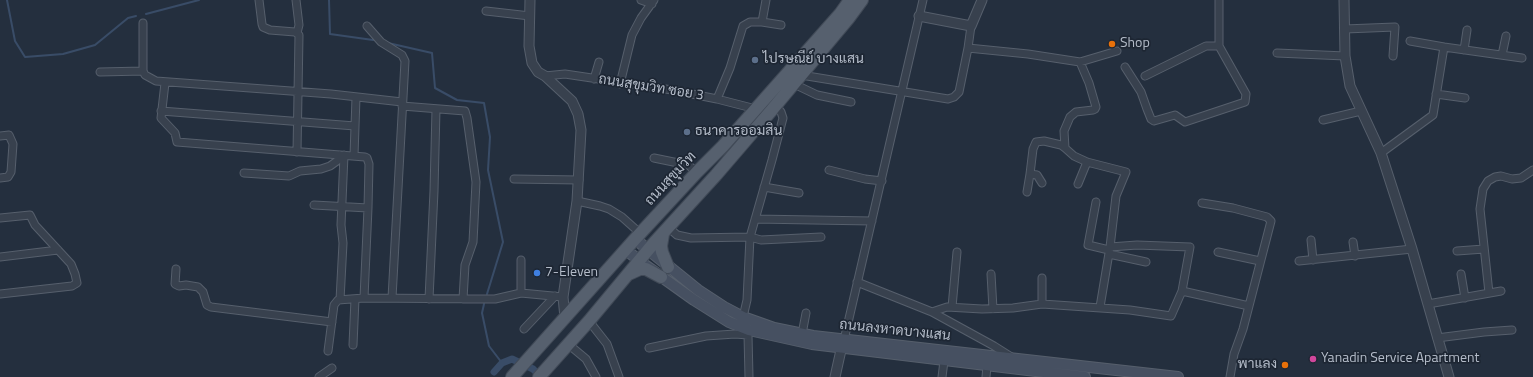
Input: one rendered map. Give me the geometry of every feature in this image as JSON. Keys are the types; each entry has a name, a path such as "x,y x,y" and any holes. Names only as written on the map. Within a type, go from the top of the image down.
{"main road":[{"name":"ถนนสุขุมวิท","path":"513,376 638,236 697,172 724,146 840,14 850,0"},
{"path":"539,377 589,321 639,260 776,106 862,0"},
{"path":"627,276 640,269 665,272 662,252 666,231"},
{"name":"ถนนลงหาดบางแสน","path":"638,236 665,272 711,312 748,332 812,344 843,344 1015,359 1178,377"},
{"name":"ถนนลงหาดบางแสน","path":"626,250 639,260 698,290 743,318 774,328 843,344 944,361 1063,376 1085,377"}],"street":[{"path":"259,0 262,24 264,27 270,30 291,31 297,33"},
{"path":"296,0 298,25 297,33 300,38 297,152"},
{"path":"530,0 529,46 532,63 538,72 545,76 572,101 578,114 581,130 577,202 559,296 565,318"},
{"path":"620,84 632,35 641,18 653,2 641,0"},
{"path":"762,22 766,0"},
{"path":"835,377 882,181 923,0"},
{"path":"798,80 948,99 954,97 959,92 971,26 982,0"},
{"path":"1125,67 1141,92 1146,109 1154,121 1158,121 1176,114 1185,122 1245,102 1246,94 1218,46 1219,0"},
{"path":"1344,0 1345,56 1350,86 1381,153 1412,249 1449,377"},
{"path":"486,11 530,16"},
{"path":"919,16 971,26"},
{"path":"717,99 730,68 743,26 750,22 781,25"},
{"path":"143,23 145,75 165,83 356,97 436,109 465,111 469,126 473,166 476,172 473,242 465,265 463,299"},
{"path":"367,26 381,42 402,55 405,62 392,298"},
{"path":"1345,29 1395,27 1393,56"},
{"path":"1464,50 1467,30"},
{"path":"1502,55 1506,36"},
{"path":"1410,41 1522,58"},
{"path":"1145,76 1206,46 1218,46"},
{"path":"1381,153 1432,115 1444,47"},
{"path":"968,48 1028,54 1080,62 1117,50"},
{"path":"1277,53 1345,56"},
{"path":"594,79 599,62"},
{"path":"1065,148 1064,131 1070,117 1076,112 1093,110 1096,107 1080,62"},
{"path":"100,72 144,71"},
{"name":"ถนนสุขุมวิท ซอย 3","path":"545,76 565,74 620,84 672,90 756,109"},
{"path":"798,80 817,95 851,102"},
{"path":"165,83 161,118 175,133 177,142 365,157 368,160 368,208 364,298"},
{"path":"1436,94 1465,98"},
{"path":"354,156 356,97"},
{"path":"743,318 747,300 750,237 782,118 781,112 776,106"},
{"path":"429,300 436,109"},
{"path":"161,111 298,120 355,126"},
{"path":"1323,120 1361,111"},
{"path":"0,136 9,135 13,144 11,172 8,177 0,178"},
{"path":"1027,192 1033,149 1036,142 1044,141 1061,145 1074,156 1087,162 1126,172 1116,196 1100,307"},
{"path":"244,173 289,176 300,170 330,166 342,155"},
{"path":"340,300 343,243 341,225 342,155"},
{"path":"654,158 688,165 697,172"},
{"path":"1078,184 1087,162"},
{"path":"829,170 865,179 882,181"},
{"path":"1489,293 1480,209 1483,189 1488,181 1495,177 1501,176 1521,178 1533,170"},
{"path":"1030,174 1037,175 1042,183"},
{"path":"514,179 579,180"},
{"path":"764,187 799,193"},
{"path":"577,202 609,209 622,217 638,236"},
{"path":"1096,202 1088,244 1146,262"},
{"path":"1202,204 1233,208 1267,217 1270,224 1249,306 1234,354 1230,377"},
{"path":"314,205 368,208"},
{"path":"0,218 30,215 35,226 70,264 75,274 77,283 72,286 0,294"},
{"path":"755,219 872,222"},
{"path":"666,231 691,238 750,237 761,240 821,237"},
{"path":"1311,240 1313,260"},
{"path":"1353,242 1355,256"},
{"path":"932,312 947,307 993,309 1042,304 1100,307 1171,316 1182,291 1190,247 1143,245 1109,250"},
{"path":"1299,261 1412,249"},
{"path":"1458,251 1484,249"},
{"path":"0,257 58,250"},
{"path":"952,307 957,252"},
{"path":"1218,252 1260,261"},
{"path":"521,260 521,293"},
{"path":"176,269 175,284 179,286 186,285 198,287 203,292 207,305 211,307 332,322"},
{"path":"991,274 993,309"},
{"path":"1461,274 1465,298"},
{"path":"1042,278 1042,304"},
{"path":"857,282 932,312 1015,359"},
{"path":"1182,291 1249,306"},
{"path":"1428,304 1501,291"},
{"path":"328,351 335,303 340,300 364,298 429,300 494,299 521,293 559,296"},
{"path":"524,329 559,296"},
{"path":"353,345 355,299"},
{"path":"802,334 806,313"},
{"path":"589,321 607,344 618,377"},
{"path":"1437,338 1512,330"},
{"path":"649,348 706,336 748,332 749,377"},
{"path":"568,344 586,359 596,377"},
{"path":"942,377 944,361"},
{"path":"986,377 987,366"},
{"path":"319,377 332,368"}],"waterway":[{"path":"7,0 15,41 25,57 63,54 95,45 128,18 136,16"},
{"path":"146,14 199,0"},
{"path":"329,0 330,34 373,40"},
{"path":"388,43 432,53 435,88 457,100 484,103 490,137 488,170 503,242 487,294"},
{"path":"484,304 482,313 489,346 502,363"},
{"path":"494,372 502,363 512,359 533,369 541,377"}],"place":[{"name":"Shop","path":"1112,44"},
{"name":"ไปรษณีย์ บางแสน","path":"755,60"},
{"name":"ธนาคารออมสิน","path":"687,132"},
{"name":"7-Eleven","path":"537,273"},
{"name":"Yanadin Service Apartment","path":"1313,359"},
{"name":"พาแลง","path":"1285,365"}]}
